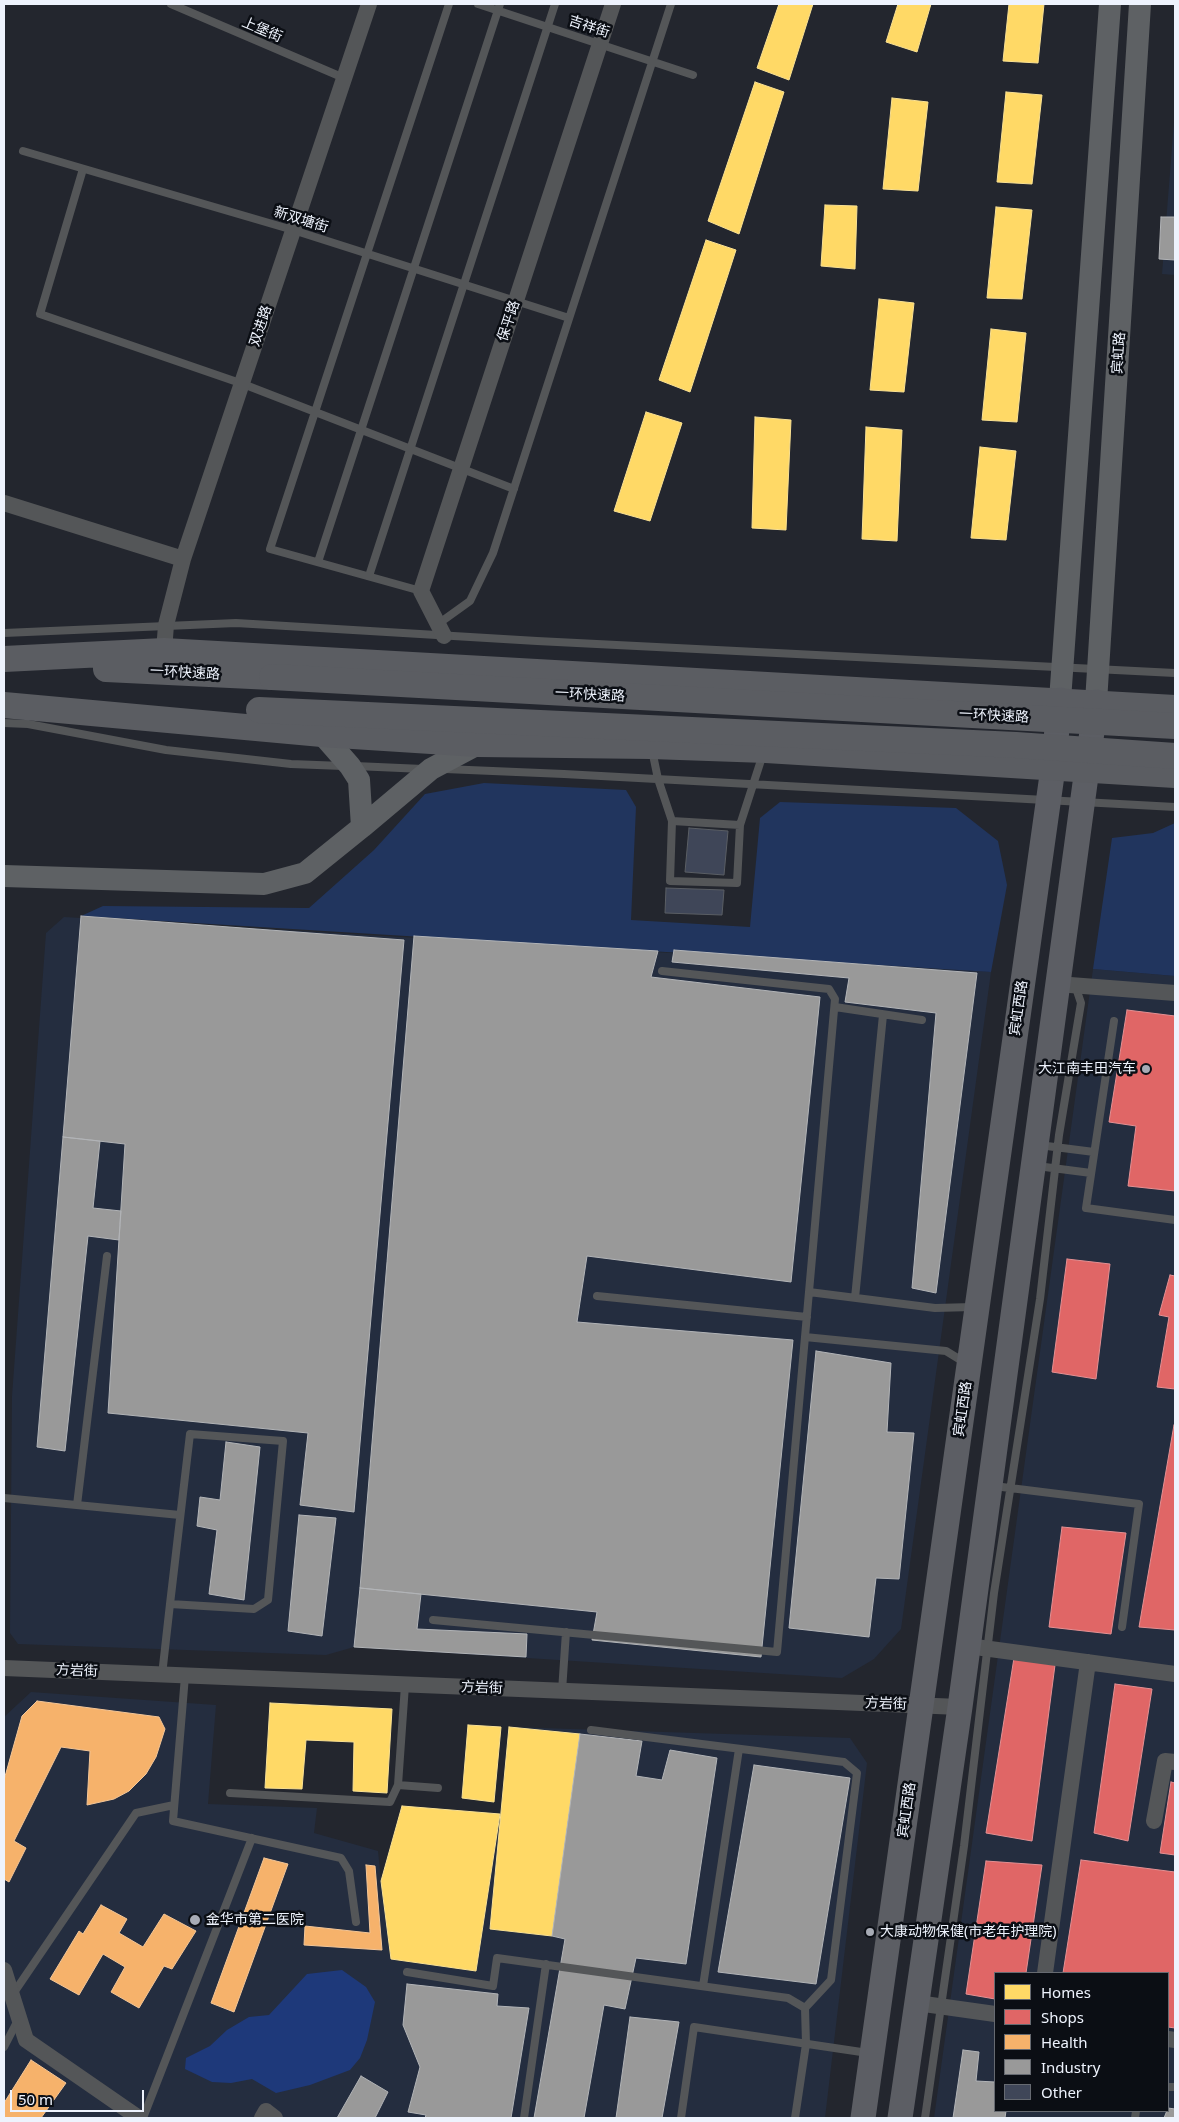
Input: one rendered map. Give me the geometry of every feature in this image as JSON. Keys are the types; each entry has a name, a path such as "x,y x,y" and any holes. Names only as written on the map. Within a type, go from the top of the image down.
{"highway":[{"path":"4,659 164,651 1096,702 1175,708"},
{"name":"一环快速路","path":"4,664 1175,726"},
{"name":"一环快速路","path":"4,701 259,710 1016,745 1175,756"},
{"path":"4,705 322,734 478,744 651,746 766,750 1175,775"}],"main road":[{"path":"1060,700 1110,4"},
{"name":"宾虹路","path":"1096,702 1140,4"},
{"name":"宾虹西路","path":"863,2118 970,1366 1053,768 1060,700"},
{"path":"900,2118 960,1707 978,1647 1045,1157 1066,984 1081,802 1096,702"},
{"path":"322,734 350,766 358,780 362,827"},
{"path":"4,876 264,884 305,873 431,769 478,744"}],"street":[{"name":"双进路","path":"164,651 166,625 183,559 369,4"},
{"name":"保平路","path":"421,591 613,4"},
{"path":"4,503 183,559"},
{"path":"421,591 441,630"},
{"path":"1066,984 1175,993"},
{"path":"978,1647 1175,1674"},
{"path":"1045,1972 1088,1662"},
{"name":"方岩街","path":"4,1668 960,1707"},
{"path":"1154,1821 1165,1761 1175,1762"},
{"path":"4,1970 26,2040 141,2118"},
{"path":"917,2003 994,2014"},
{"path":"262,2118 266,2111 275,2118"}],"lane":[{"name":"上堡街","path":"171,4 344,78"},
{"path":"421,591 270,549 449,4"},
{"name":"吉祥街","path":"478,4 499,7 548,27 693,75"},
{"path":"369,576 555,4"},
{"path":"441,630 470,600 494,552 671,4"},
{"path":"318,562 499,7"},
{"name":"新双塘街","path":"23,151 293,230 569,318"},
{"path":"83,168 40,314 243,384 360,431 514,489"},
{"path":"4,633 236,623 441,630 1175,673"},
{"path":"4,723 28,724 166,750 290,764 658,779 1175,807"},
{"path":"651,746 658,779 672,821 670,881 737,883 740,825 760,759 766,750"},
{"path":"672,821 740,825"},
{"path":"433,1620 777,1652 835,999 829,989 662,971"},
{"path":"835,1007 922,1020"},
{"path":"855,1298 883,1015"},
{"path":"1114,1021 1086,1208 1175,1220"},
{"path":"1045,1157 1094,1152"},
{"path":"1045,1157 1091,1173"},
{"path":"77,1505 107,1256"},
{"path":"809,1292 934,1308 978,1307"},
{"path":"597,1296 807,1316"},
{"path":"805,1337 946,1351 970,1366"},
{"path":"162,1675 180,1515 190,1434 283,1441 268,1600 254,1610 170,1604"},
{"path":"1000,1486 1139,1504 1122,1627"},
{"path":"4,1498 180,1515"},
{"path":"562,1691 566,1632"},
{"path":"925,2118 964,1846 978,1647"},
{"path":"185,1676 173,1820 341,1858 349,1871 356,1922"},
{"path":"230,1793 390,1802 398,1785 405,1685"},
{"path":"591,1730 844,1762 858,1773 831,1980 805,2008 806,2044 795,2118"},
{"path":"703,1986 739,1749"},
{"path":"398,1785 438,1788"},
{"path":"13,1994 136,1813 174,1805"},
{"path":"141,2118 252,1838"},
{"path":"407,1972 493,1986 497,1958 788,1998 805,2008"},
{"path":"524,2118 546,1964"},
{"path":"4,2047 19,2016"},
{"path":"681,2118 694,2027 872,2054"}],"shaded area":[{"path":"1175,109 1175,275 1162,274"},
{"path":"484,783 626,790 636,807 631,920 750,927 760,818 780,802 956,808 998,841 1007,885 991,972 81,916 103,906 309,908 374,850 425,794"},
{"path":"1175,823 1175,976 1093,969 1112,838 1153,833"},
{"path":"64,917 991,972 901,1629 874,1659 842,1678 354,1647 326,1655 18,1644 10,1633 12,1396 46,933"},
{"path":"1093,969 1175,976 1175,2118 934,2118"},
{"path":"31,1692 216,1705 208,1804 317,1808 314,1833 378,1851 381,1880 402,1806 500,1814 509,1727 850,1738 867,1763 825,2118 4,2118 4,1717"},
{"path":"342,1970 366,1987 375,2002 367,2040 360,2058 350,2070 310,2085 276,2093 252,2079 231,2083 212,2082 185,2069 186,2058 210,2046 227,2030 249,2017 269,2015 307,1974"}],"building: Homes":[{"path":"779,4 813,4 789,80 757,68"},
{"path":"898,4 931,4 917,52 886,42"},
{"path":"1009,4 1044,4 1038,63 1003,61"},
{"path":"755,82 784,92 739,234 708,221"},
{"path":"1006,92 1042,95 1032,184 997,182"},
{"path":"892,98 928,102 918,191 883,189"},
{"path":"825,205 857,206 855,269 821,266"},
{"path":"996,207 1032,210 1022,299 987,298"},
{"path":"706,240 736,250 690,392 659,380"},
{"path":"879,299 914,303 904,392 870,390"},
{"path":"991,329 1026,333 1017,422 982,420"},
{"path":"646,412 682,423 650,521 614,511"},
{"path":"755,417 791,420 786,530 752,528"},
{"path":"866,427 902,430 897,541 862,539"},
{"path":"980,447 1016,451 1006,540 971,538"},
{"path":"270,1703 392,1709 387,1793 353,1791 354,1742 306,1740 302,1789 265,1788"},
{"path":"468,1725 501,1727 494,1802 462,1798"},
{"path":"509,1727 580,1734 552,1936 490,1929"},
{"path":"402,1806 500,1814 476,1971 391,1959 381,1881"}],"building: Shops":[{"name":"大江南丰田汽车","path":"1127,1010 1175,1016 1175,1191 1128,1186 1136,1126 1109,1122"},
{"path":"1067,1259 1110,1264 1096,1379 1052,1372"},
{"path":"1170,1275 1175,1276 1175,1389 1157,1387 1169,1317 1159,1315"},
{"path":"1174,1425 1175,1630 1139,1627"},
{"path":"1062,1527 1126,1533 1111,1634 1049,1627"},
{"path":"1014,1658 1055,1665 1032,1841 986,1833"},
{"path":"1115,1684 1152,1689 1128,1841 1094,1833"},
{"path":"1171,1782 1175,1783 1175,1855 1160,1853"},
{"path":"1081,1860 1175,1872 1175,2028 1169,2027 1169,1972 1063,1972"},
{"path":"986,1861 1042,1865 1026,1972 994,1972 994,1999 966,1994"}],"building: Health":[{"path":"37,1701 159,1717 165,1729 156,1757 146,1774 129,1791 114,1799 87,1805 90,1751 61,1747 14,1841 26,1848 9,1882 4,1879 4,1780 22,1716"},
{"path":"264,1858 288,1864 234,2012 211,2003"},
{"path":"366,1865 375,1866 382,1950 304,1945 305,1926 370,1933"},
{"path":"101,1905 127,1919 119,1933 143,1947 164,1914 196,1931 172,1969 164,1966 139,2008 111,1992 125,1967 103,1954 79,1995 50,1979 79,1931 83,1934"},
{"path":"31,2060 66,2083 41,2118 4,2118 4,2103"}],"building: Industry":[{"path":"1161,217 1175,217 1175,260 1159,259"},
{"path":"81,916 404,940 354,1512 300,1505 308,1433 108,1413 125,1144 63,1137"},
{"path":"414,936 658,951 651,977 820,997 791,1282 587,1256 577,1322 793,1340 761,1657 592,1640 597,1612 360,1588"},
{"path":"674,950 977,973 936,1293 912,1288 936,1013 845,1002 849,978 672,962"},
{"path":"63,1137 100,1141 93,1208 121,1211 119,1240 88,1236 65,1451 37,1447"},
{"path":"816,1351 891,1363 887,1432 914,1433 899,1579 876,1578 869,1637 789,1628"},
{"path":"226,1442 260,1447 244,1600 209,1594 217,1530 197,1526 200,1497 220,1500"},
{"path":"299,1515 336,1518 322,1636 288,1631"},
{"path":"360,1588 421,1594 417,1629 527,1634 526,1657 354,1647"},
{"path":"580,1734 642,1741 636,1776 662,1780 670,1750 717,1758 686,1964 636,1958 625,2009 604,2005 584,2118 534,2118 565,1939 552,1936"},
{"path":"754,1765 850,1778 816,1984 718,1972"},
{"path":"407,1984 498,1994 497,2006 529,2008 511,2118 425,2118 426,2115 408,2112 420,2067 403,2025"},
{"path":"630,2017 679,2022 662,2118 616,2118"},
{"path":"963,2050 979,2052 976,2081 994,2082 994,2112 1006,2112 1005,2118 953,2118"},
{"path":"361,2076 388,2092 375,2118 337,2118"},
{"path":"1169,2108 1175,2109 1175,2118 1164,2118 1166,2112 1169,2112"}],"building: Other":[{"path":"689,828 728,831 724,875 685,872"},
{"path":"666,888 724,890 722,915 665,913"}],"place":[{"name":"大江南丰田汽车","path":"1146,1069"},
{"name":"金华市第二医院","path":"195,1920"},
{"name":"大康动物保健(市老年护理院)","path":"870,1932"}]}
